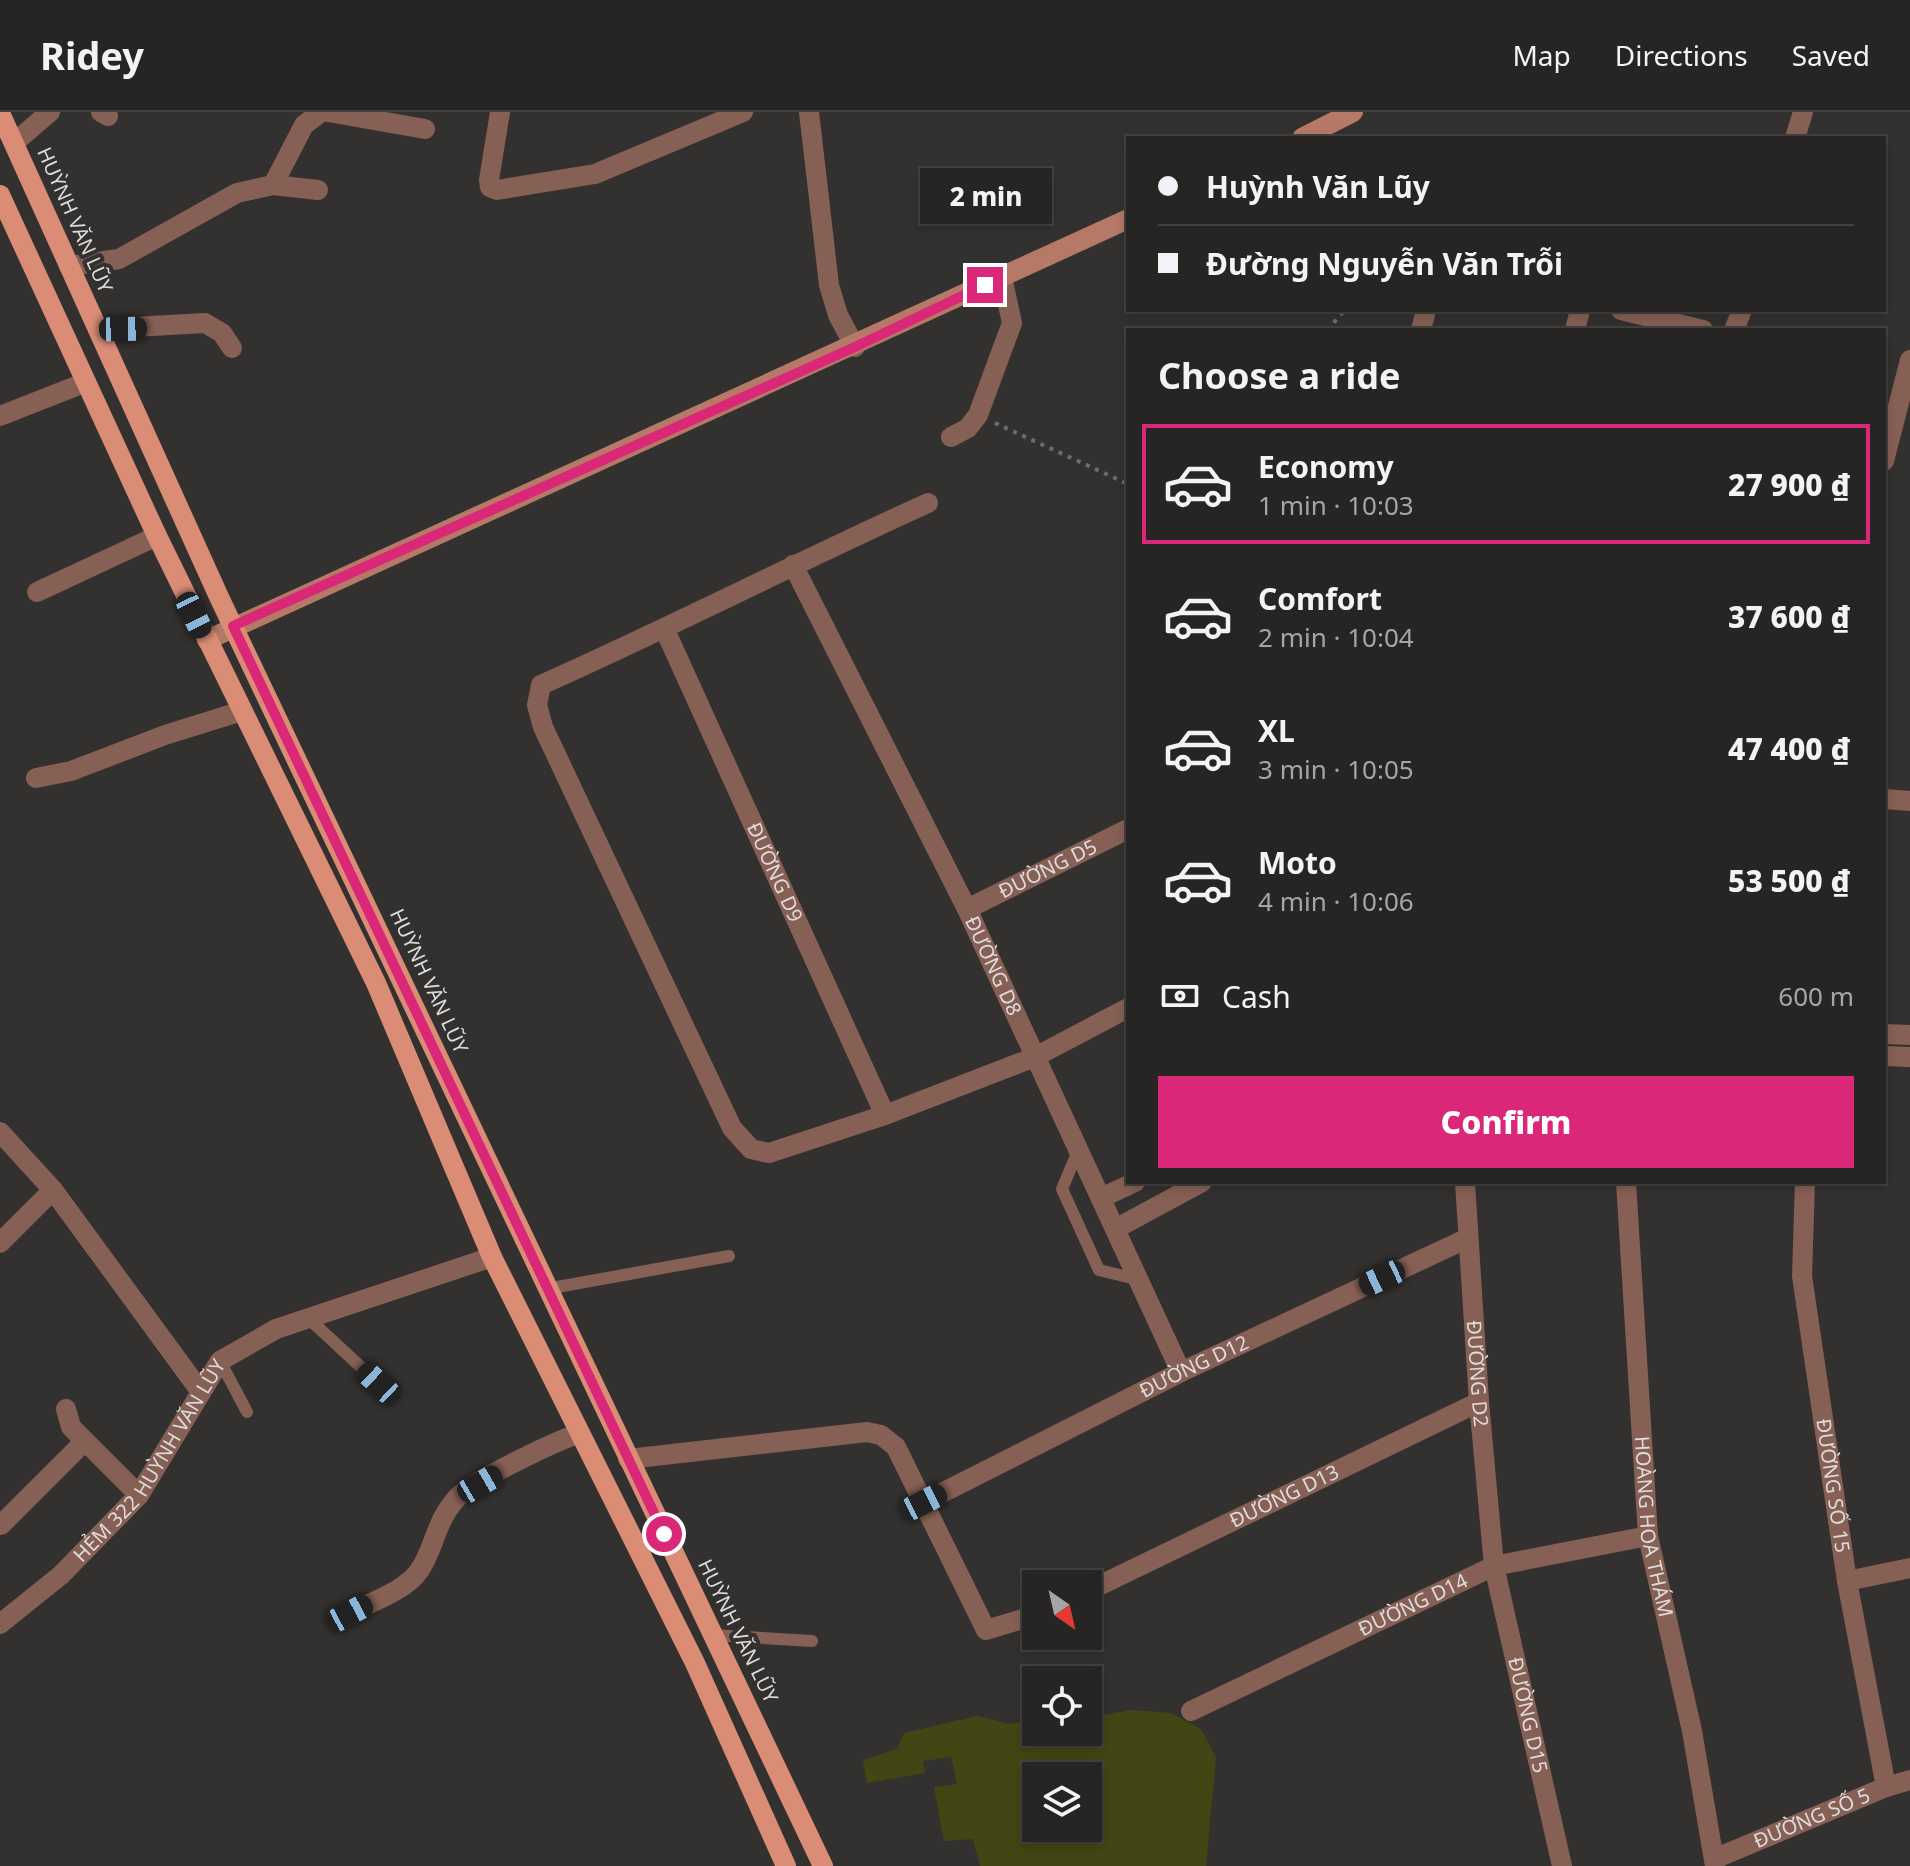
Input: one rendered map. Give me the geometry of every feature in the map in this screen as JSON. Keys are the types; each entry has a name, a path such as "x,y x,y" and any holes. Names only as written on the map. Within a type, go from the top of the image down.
{"main road":[{"name":"HUỲNH VĂN LŨY","path":"0,113 233,626 823,1866"},
{"path":"0,195 157,536 376,983 492,1257 695,1663 786,1866"}],"street":[{"path":"14,143 50,112"},
{"path":"273,185 304,125 321,112"},
{"path":"328,112 425,129"},
{"path":"500,112 489,180 490,187 497,190 595,174 743,112"},
{"path":"809,112 829,285 838,315 855,347"},
{"path":"1306,136 1353,112"},
{"path":"1796,136 1803,112"},
{"path":"69,266 119,259 237,193 273,185 318,190"},
{"path":"207,640 855,347 1126,220"},
{"path":"951,437 968,428 978,415 1012,323 1002,277"},
{"path":"1629,312 1695,328"},
{"path":"98,329 205,323 222,333 232,348"},
{"path":"1886,453 1910,360"},
{"path":"0,416 84,383"},
{"path":"928,503 793,565 665,630 541,685 537,705 543,727 732,1128 751,1149 769,1153 885,1115 1035,1057 1126,1009"},
{"path":"37,592 157,536"},
{"name":"ĐƯỜNG D8","path":"793,565 967,909 1103,1197 1181,1372"},
{"name":"ĐƯỜNG D9","path":"665,630 885,1115"},
{"path":"36,778 71,771 165,735 242,711"},
{"path":"1886,799 1910,801"},
{"name":"ĐƯỜNG D5","path":"967,909 1126,830"},
{"path":"1886,1034 1910,1035"},
{"path":"1886,1056 1910,1057"},
{"path":"0,1132 53,1190 201,1392"},
{"path":"1103,1197 1131,1184"},
{"path":"1117,1228 1198,1184"},
{"name":"ĐƯỜNG D2","path":"1465,1184 1479,1402 1494,1566"},
{"name":"HOÀNG HOA THÁM","path":"1626,1184 1648,1536 1692,1731 1714,1863"},
{"name":"ĐƯỜNG SỐ 15","path":"1805,1184 1802,1276 1847,1581 1886,1787"},
{"path":"0,1243 53,1190"},
{"name":"ĐƯỜNG D12","path":"924,1502 1181,1372 1468,1238"},
{"name":"HẺM 322 HUỲNH VĂN LŨY","path":"0,1624 61,1575 139,1495 220,1361 276,1329 492,1257"},
{"name":"ĐƯỜNG D13","path":"1102,1584 1479,1402"},
{"path":"66,1409 71,1427 139,1495"},
{"path":"628,1459 867,1432 881,1435 896,1447 986,1630 1022,1619"},
{"path":"350,1613 407,1583 419,1571 436,1528 457,1497 547,1444 580,1433"},
{"path":"1,1525 85,1441"},
{"name":"ĐƯỜNG D14","path":"1191,1711 1494,1566 1648,1536"},
{"name":"ĐƯỜNG D15","path":"1494,1566 1562,1866"},
{"path":"1847,1581 1910,1568"},
{"name":"ĐƯỜNG SỐ 5","path":"1714,1863 1886,1787 1910,1780"}],"lane":[{"path":"1079,1148 1062,1189 1099,1270 1140,1280"},
{"path":"546,1289 729,1256"},
{"path":"308,1318 389,1393"},
{"path":"220,1361 247,1412"},
{"path":"713,1635 812,1641"}],"path":[{"path":"1329,328 1343,312"},
{"path":"978,415 1126,483"}],"green space":[{"path":"1131,1710 1171,1713 1201,1729 1216,1757 1206,1866 980,1866 973,1839 944,1841 934,1787 957,1784 951,1757 923,1761 925,1773 867,1783 863,1760 897,1749 904,1733 977,1716 1009,1724 1022,1722 1022,1746 1102,1746 1102,1715"}],"route":[{"path":"664,1534 233,626 855,347 985,285"}]}
